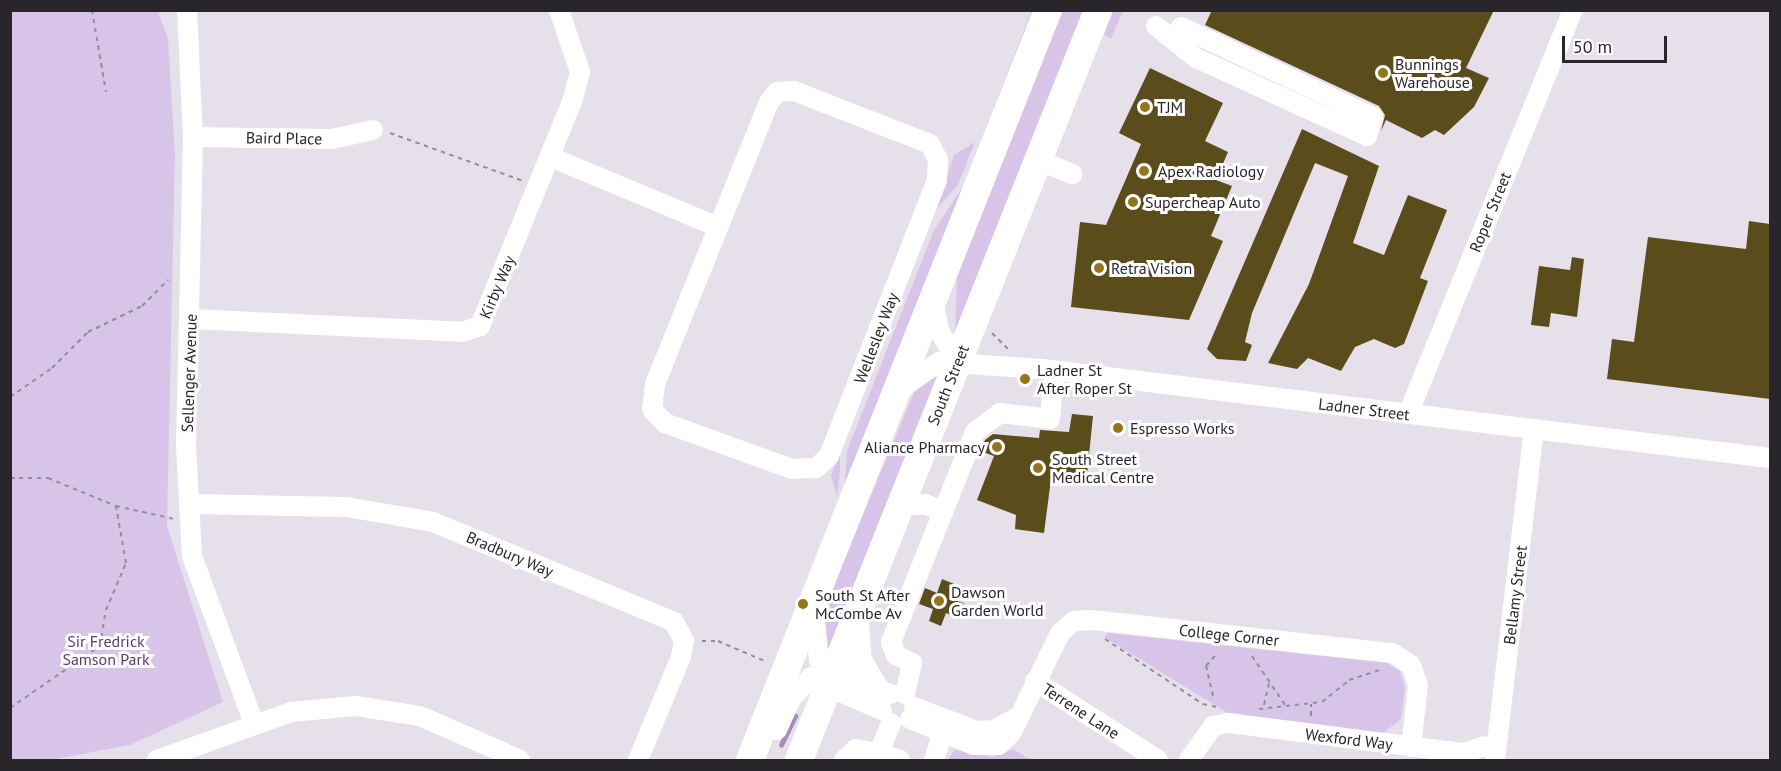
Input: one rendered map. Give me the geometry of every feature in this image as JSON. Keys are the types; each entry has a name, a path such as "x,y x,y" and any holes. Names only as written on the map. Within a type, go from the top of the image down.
{"highway":[{"path":"750,760 1048,10"},
{"name":"South Street","path":"799,760 855,614 1040,161 1098,10"},
{"path":"855,614 858,661 896,705"}],"street":[{"name":"Sellenger Avenue","path":"187,10 194,137 186,446 192,556 254,724"},
{"name":"Kirby Way","path":"191,319 462,332 480,326 553,158 580,72 559,10"},
{"name":"Roper Street","path":"1408,414 1573,10"},
{"path":"1156,26 1196,58 1367,136 1373,117 1181,27"},
{"name":"Wellesley Way","path":"794,91 930,144 938,160 937,180 834,446 816,468 792,469 665,423 652,409 655,384 718,227 777,92 794,91"},
{"name":"Baird Place","path":"194,137 332,139 373,130"},
{"path":"553,158 718,227"},
{"path":"1040,161 1073,174"},
{"path":"933,302 939,330 957,363"},
{"name":"Ladner Street","path":"897,392 939,362 957,363 1054,371 1770,458"},
{"path":"879,753 912,663 896,655 891,642 943,512 984,420 1000,413 1050,419 1054,371"},
{"name":"Bellamy Street","path":"1490,753 1534,429"},
{"path":"899,506 925,504 943,512"},
{"name":"Bradbury Way","path":"190,511 347,507 433,522 674,622 684,641"},
{"path":"825,573 814,612 814,642 830,679"},
{"name":"College Corner","path":"765,760 801,685 811,677 830,679 945,727 987,731 1016,718 1060,633 1074,621 1392,653 1411,665 1418,685 1411,747"},
{"path":"638,760 684,641"},
{"name":"Terrene Lane","path":"1035,681 1158,760"},
{"path":"157,760 291,712 378,707 420,716 520,760"},
{"path":"1189,760 1217,718"},
{"name":"Wexford Way","path":"1217,718 1229,723 1411,747 1464,753 1490,753"},
{"path":"934,760 945,727"},
{"path":"844,760 856,749 900,760"}],"path":[{"path":"92,10 106,92"},
{"path":"373,130 411,136 539,187"},
{"path":"10,398 52,369 88,332 142,306 168,280"},
{"path":"991,323 995,339 1017,352"},
{"path":"10,478 48,478 147,516 190,511"},
{"path":"10,708 100,646 106,610 126,563 116,506"},
{"path":"1099,634 1203,704 1217,718"},
{"path":"684,641 718,642 771,663"},
{"path":"1242,650 1256,660 1269,684 1285,705"},
{"path":"1213,696 1206,666 1220,651"},
{"path":"1264,706 1322,702 1362,674 1390,670"},
{"path":"1255,714 1264,706 1269,684"},
{"path":"1013,760 1026,760"}],"green space":[{"name":"Sir Fredrick Samson Park","path":"10,11 158,11 168,39 175,154 167,526 223,702 130,745 50,760 11,760"},
{"path":"1039,11 845,483 847,451 934,230 964,185 1031,12"},
{"path":"1057,11 1087,11 955,335 957,276"},
{"path":"1113,11 1123,11 1111,39 1104,35"},
{"path":"975,142 958,185 937,208 954,155"},
{"path":"942,368 830,659 821,638 835,582 915,390"},
{"path":"840,454 840,472 837,496 831,475"},
{"path":"1108,633 1388,663 1400,671 1405,688 1401,719 1382,734 1234,717 1104,637"},
{"path":"1013,749 1031,760 947,760 955,750 993,757"}],"building":[{"name":"Bunnings Warehouse","path":"1212,10 1494,10 1466,68 1489,78 1474,107 1444,135 1435,130 1422,138 1386,120 1381,131 1385,115 1379,106 1205,25"},
{"path":"1150,68 1223,103 1205,141 1228,152 1216,180 1232,186 1211,236 1223,241 1189,320 1071,307 1080,222 1106,225 1141,144 1119,133"},
{"path":"1302,129 1379,166 1353,243 1384,255 1408,195 1447,210 1420,278 1428,281 1404,344 1395,348 1374,339 1355,347 1341,371 1308,358 1297,369 1268,363 1309,284 1348,176 1315,163 1252,313 1245,342 1252,345 1246,361 1217,359 1207,349"},
{"path":"1749,221 1770,224 1770,399 1607,379 1612,339 1634,342 1648,237 1746,249"},
{"path":"1572,257 1584,259 1577,317 1551,313 1549,327 1531,325 1539,266 1570,270"},
{"name":"South Street Medical Centre","path":"1072,414 1093,416 1086,484 1051,479 1044,533 1015,529 1016,515 977,500 994,456 980,451 985,440 993,434 1039,438 1040,430 1069,432"},
{"name":"Dawson Garden World","path":"942,579 959,586 954,600 964,603 958,618 946,613 941,626 929,621 933,609 919,604 925,588 937,593"}],"waterway":[{"path":"781,745 795,716"}],"place":[{"name":"Bunnings Warehouse","path":"1383,73"},
{"name":"TJM","path":"1145,107"},
{"name":"Apex Radiology","path":"1144,171"},
{"name":"Supercheap Auto","path":"1133,202"},
{"name":"Retra Vision","path":"1099,268"},
{"name":"Ladner St After Roper St","path":"1025,379"},
{"name":"Espresso Works","path":"1118,428"},
{"name":"Aliance Pharmacy","path":"997,447"},
{"name":"South Street Medical Centre","path":"1038,468"},
{"name":"Dawson Garden World","path":"939,601"},
{"name":"South St After McCombe Av","path":"803,604"}]}
